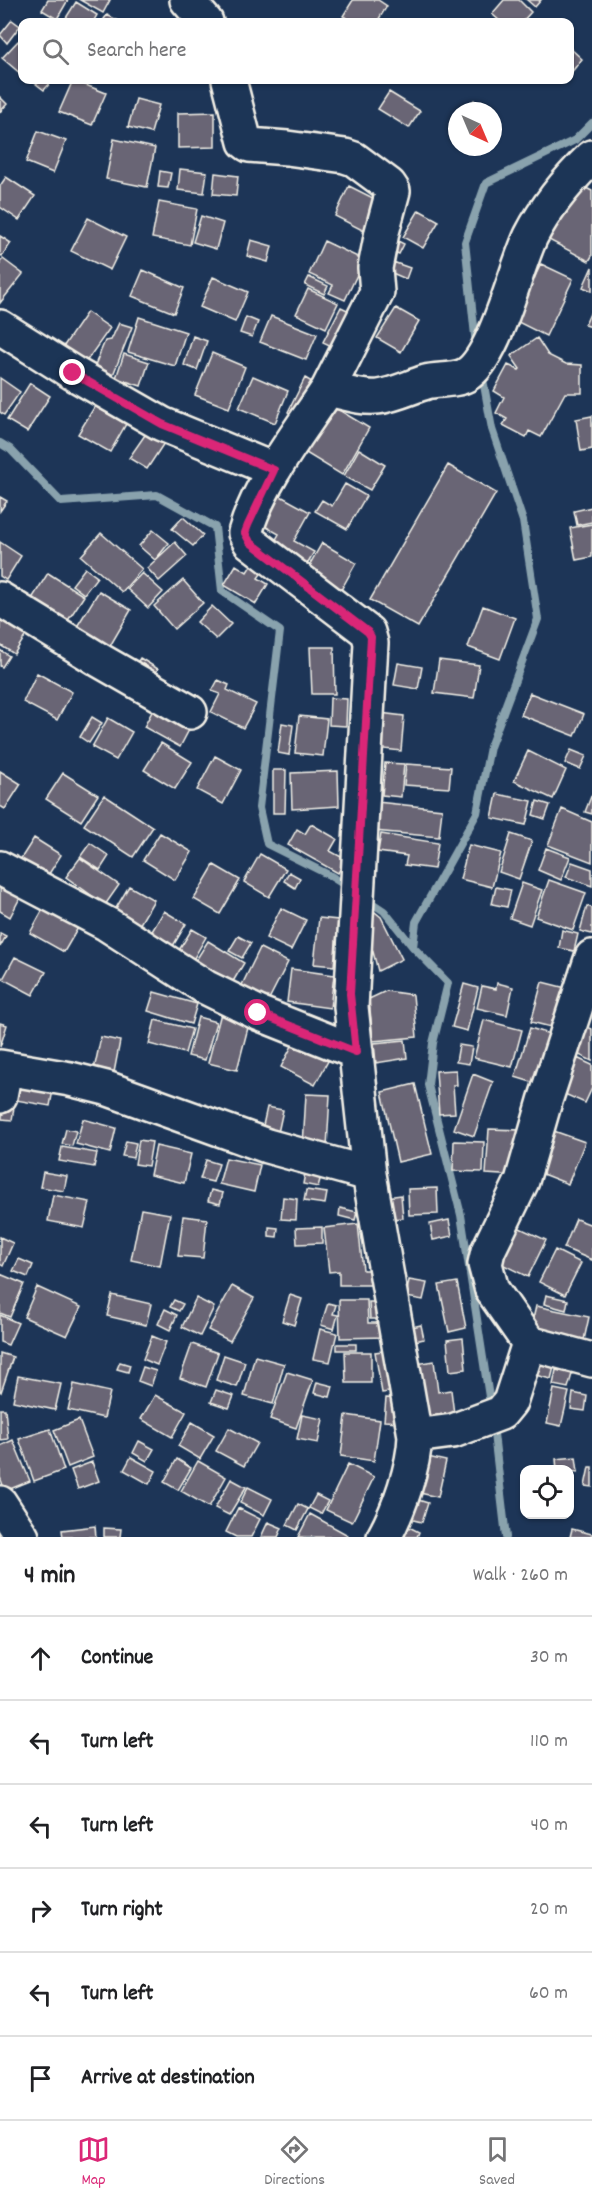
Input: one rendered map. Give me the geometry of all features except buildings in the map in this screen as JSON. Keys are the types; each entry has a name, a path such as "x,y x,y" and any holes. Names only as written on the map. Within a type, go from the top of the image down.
{"street":[{"path":"187,0 203,18"},
{"path":"230,84 244,142 249,145 345,156 354,159 389,185 393,191 375,268 377,292 328,389 274,470 245,533 250,542 368,632 371,637 350,994 369,1174 415,1436 414,1455 394,1515 384,1537"},
{"path":"328,389 377,397 427,382 464,376 481,358 530,238 546,208 573,175 592,157"},
{"path":"0,327 73,373 162,424 274,470"},
{"path":"0,599 190,712"},
{"path":"0,868 107,924 205,987 258,1013 356,1052"},
{"path":"592,957 545,1101 522,1181 488,1251 485,1264 492,1290 529,1343 592,1360"},
{"path":"2,1077 70,1079 106,1088 235,1136 369,1174"},
{"path":"415,1436 453,1431 491,1416 510,1402 529,1343"},
{"path":"0,1503 22,1537"}],"waterway":[{"path":"476,345 465,242 486,183 575,140 592,123"},
{"path":"482,374 492,429 523,521 538,619 490,747 477,813 416,922 413,947 448,983 433,1043 428,1085 461,1215 491,1410"},
{"path":"0,443 10,449 61,502 157,495 215,527 222,591 280,631 259,808 267,844 348,887"},
{"path":"366,899 384,911 413,947"},
{"path":"493,1425 506,1537"}],"route":[{"path":"73,373 162,424 274,470 251,514 245,533 250,542 368,632 371,637 350,994 356,1052 258,1013"}]}
